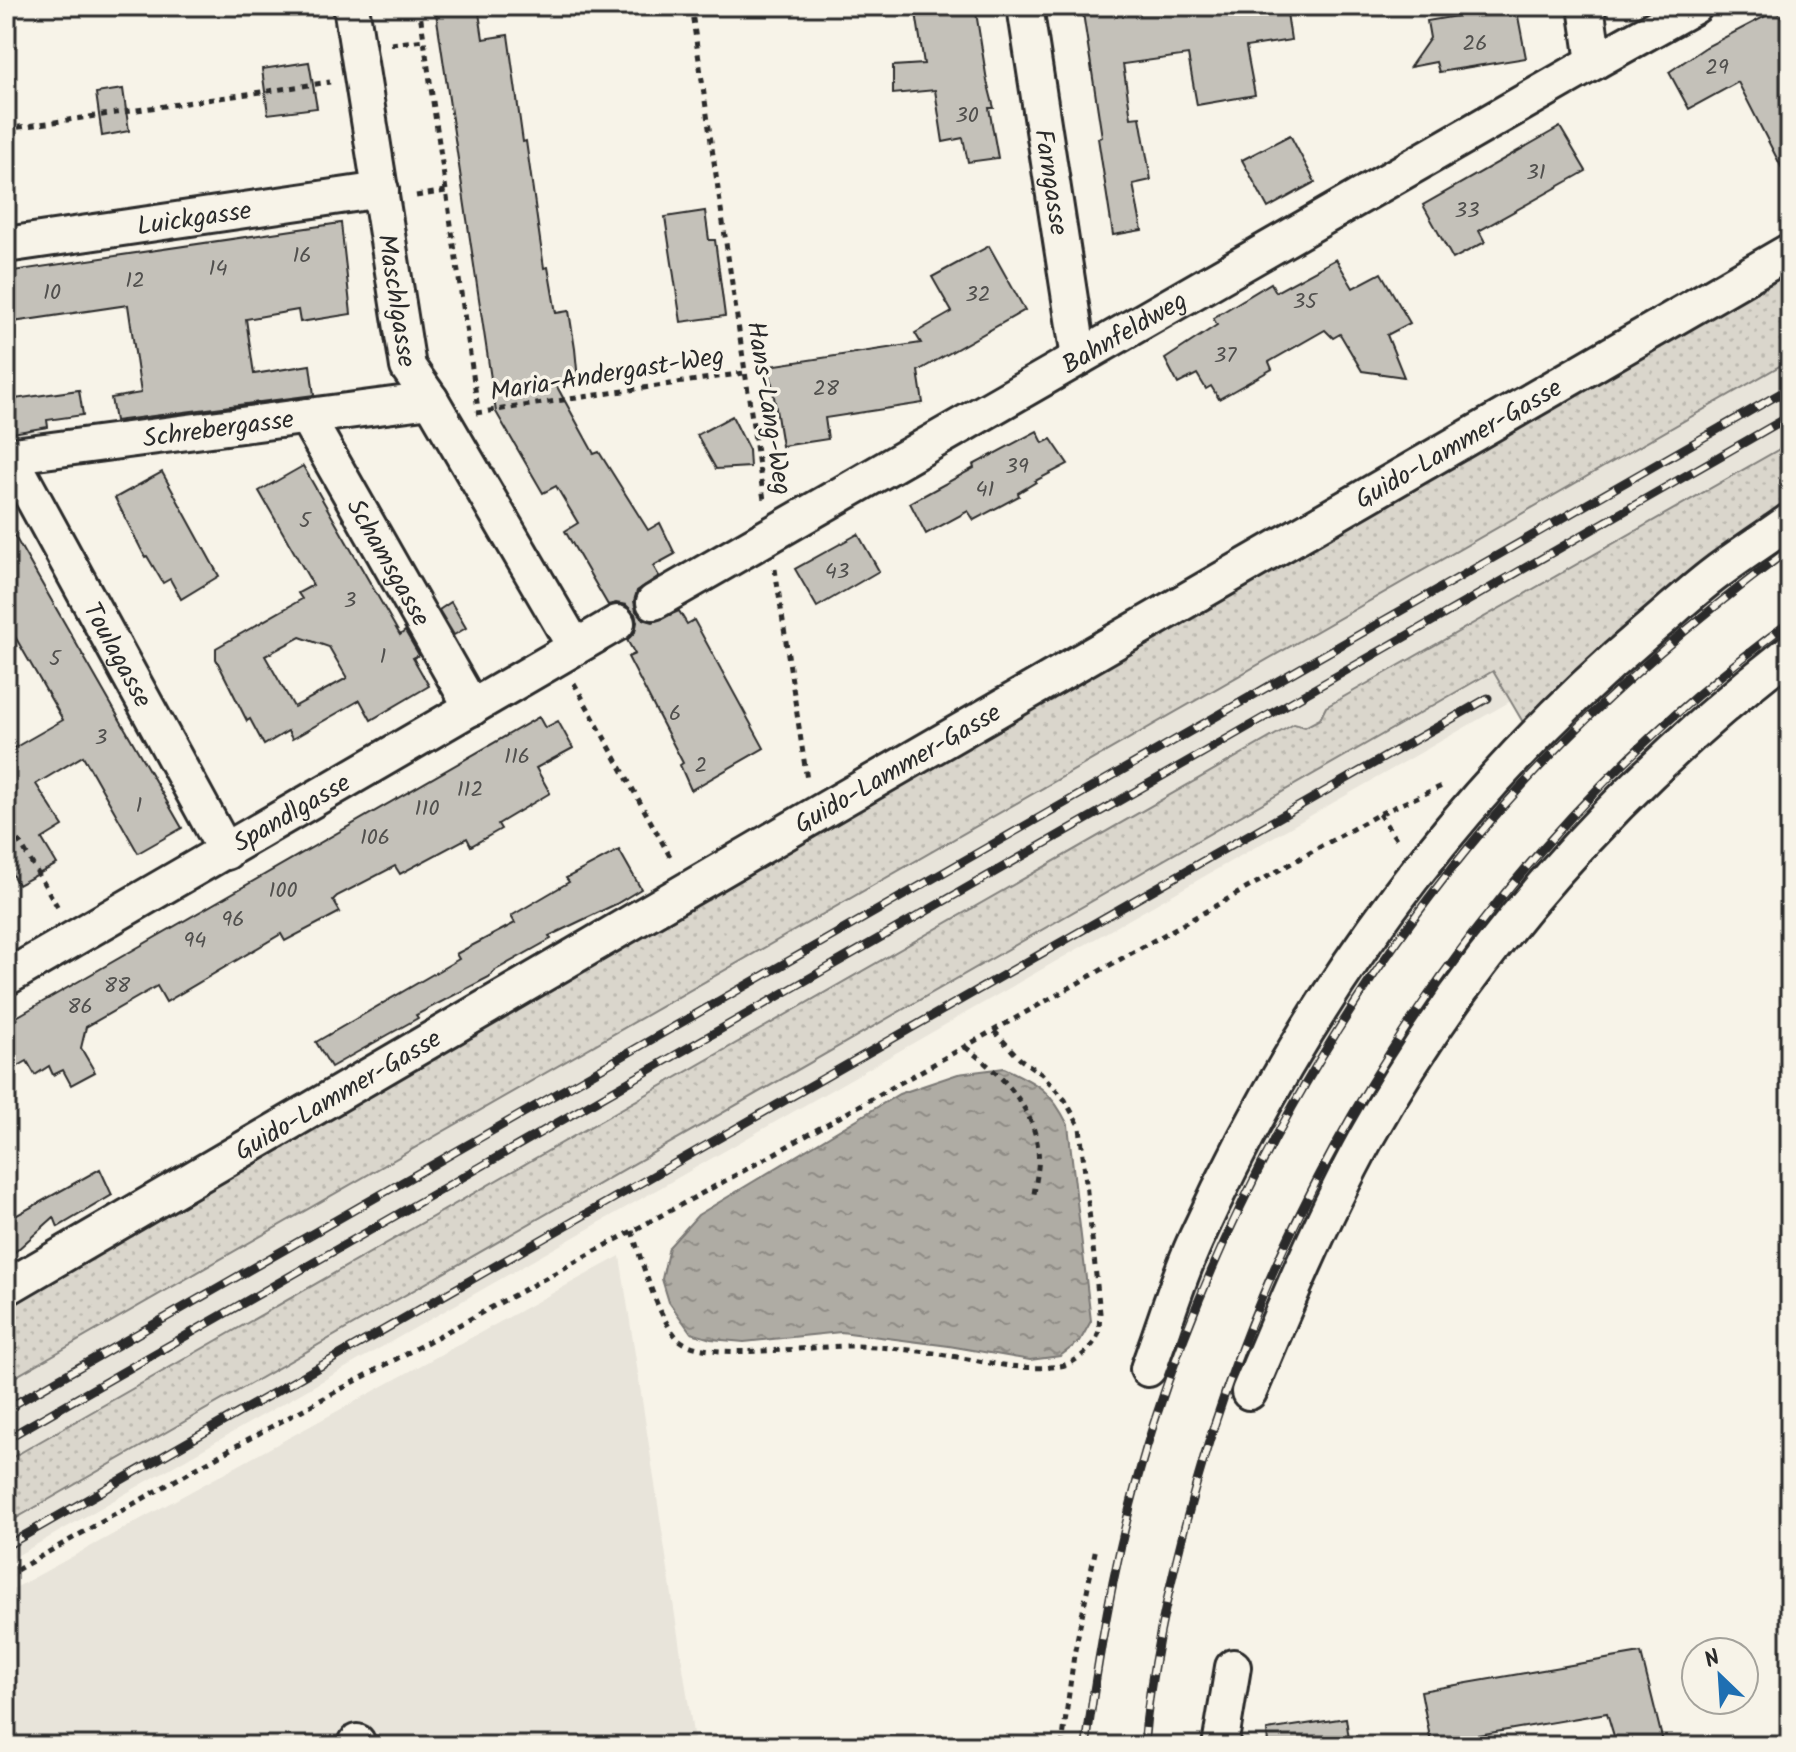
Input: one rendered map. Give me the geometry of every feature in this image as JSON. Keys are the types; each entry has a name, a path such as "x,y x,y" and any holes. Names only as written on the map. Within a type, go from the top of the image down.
{"street":[{"name":"Maschlgasse","path":"351,6 393,194 408,367 431,400 567,652"},
{"name":"Farngasse","path":"1025,6 1079,358"},
{"path":"1586,6 1594,62"},
{"name":"Bahnfeldweg","path":"654,602 1695,6"},
{"name":"Luickgasse","path":"6,245 393,194"},
{"name":"Guido-Lammer-Gasse","path":"6,1288 1790,251"},
{"name":"Schrebergasse","path":"8,456 431,400"},
{"name":"Schamsgasse","path":"306,416 472,708"},
{"name":"Toulagasse","path":"8,456 226,852"},
{"path":"1148,1369 1195,1241 1259,1113 1335,986 1400,891 1462,814 1546,723 1625,650 1714,575 1790,521"},
{"path":"567,652 617,623"},
{"name":"Spandlgasse","path":"6,978 567,652"},
{"path":"1249,1392 1329,1209 1367,1137 1407,1071 1487,953 1549,877 1618,802 1701,724 1790,652"},
{"path":"1220,1746 1233,1667"}],"path":[{"path":"419,6 479,413"},
{"name":"Hans-Lang-Weg","path":"691,6 812,817"},
{"path":"382,45 424,40"},
{"path":"6,129 331,81"},
{"path":"393,194 446,191"},
{"name":"Maria-Andergast-Weg","path":"431,400 479,413 744,373"},
{"path":"567,652 688,889"},
{"path":"6,1576 243,1442 994,1031 1379,814 1448,783"},
{"path":"6,819 76,938"},
{"path":"632,1231 646,1275 671,1331 683,1343 702,1349 739,1351 854,1346 1032,1367 1062,1366 1073,1360 1083,1354 1097,1337 1100,1313 1080,1127 1065,1100 1042,1074 1020,1059 994,1031"},
{"path":"965,1047 983,1060 1020,1099 1033,1127 1039,1152 1034,1194"},
{"path":"1062,1746 1074,1655 1096,1547"}],"shaded area":[{"path":"1790,267 1790,360 6,1382 6,1302"},
{"path":"1790,360 1790,443 1326,706 1321,719 1305,727 1293,724 6,1461 6,1382"},
{"path":"1790,443 1790,512 1538,716 1524,724 1493,671 6,1524 6,1461 1294,724 1305,727 1320,719 1326,707"},
{"path":"1493,671 1511,701 6,1562 6,1524"},
{"path":"620,1256 695,1746 6,1746 6,1593"}],"water":[{"path":"1004,1068 1050,1096 1068,1125 1091,1321 1080,1341 1060,1356 1030,1360 841,1332 744,1342 711,1339 691,1333 669,1302 662,1279 669,1247 698,1215 899,1094 958,1074"}],"building":[{"path":"435,6 478,6 483,39 508,35 544,268 548,267 556,313 569,311 575,349 578,380 555,383 594,454 599,452 648,530 660,523 675,554 653,566 659,576 637,591 634,601 636,611 643,619 653,622 679,611 687,624 694,620 764,748 691,790 680,765 683,763 628,657 635,654 627,640 635,632 635,614 626,605 608,605 565,531 578,523 556,486 543,493 496,412"},
{"path":"915,6 975,6 994,108 989,108 998,158 968,162 963,138 943,142 935,90 893,94 893,66 924,64"},
{"path":"1126,6 1286,6 1291,40 1246,47 1255,95 1197,105 1188,55 1123,64 1131,118 1140,117 1151,180 1133,184 1142,230 1113,235 1083,13"},
{"path":"1516,6 1526,58 1439,72 1436,62 1410,67 1430,38 1427,21"},
{"path":"1777,10 1790,27 1790,184 1738,82 1689,109 1669,72 1706,47"},
{"path":"309,62 317,108 268,114 262,69"},
{"path":"123,89 129,131 102,136 96,93"},
{"path":"1560,127 1586,171 1479,231 1485,242 1453,259 1423,205"},
{"path":"1290,135 1315,182 1268,208 1242,160"},
{"path":"705,211 709,240 715,240 725,316 681,322 665,217"},
{"path":"341,223 351,314 300,322 298,310 246,319 254,374 310,365 314,395 115,421 111,398 141,393 128,305 6,323 6,272"},
{"path":"989,246 1025,310 918,371 923,403 825,418 828,439 782,446 769,366 921,343 915,333 952,312 932,277"},
{"path":"1336,259 1353,288 1381,273 1410,323 1387,335 1404,377 1362,371 1340,334 1333,338 1325,330 1269,362 1272,369 1219,399 1211,386 1206,389 1197,374 1178,384 1165,359 1217,325 1213,318 1271,283 1276,292"},
{"path":"79,390 83,415 47,420 48,427 12,433 7,400"},
{"path":"732,416 749,450 750,467 716,469 697,435"},
{"path":"1037,431 1043,443 1051,439 1068,464 1035,481 1018,493 1019,496 974,520 968,511 926,534 910,503"},
{"path":"303,466 400,635 405,631 419,655 413,658 429,686 371,720 360,700 292,739 288,731 264,745 250,719 247,721 216,659 216,648 302,599 298,593 313,585 259,491","holes":["300,637 329,647 347,678 294,707 265,656"]},
{"path":"162,472 219,576 181,599 170,579 163,583 145,557 115,498"},
{"path":"6,521 182,828 138,853 83,756 36,784 63,826 42,839 57,864 18,885 6,863 6,736 14,748 63,720 6,621"},
{"path":"858,534 879,571 817,607 795,569"},
{"path":"451,602 466,628 454,635 439,610"},
{"path":"539,717 545,728 558,721 573,748 536,768 550,793 498,824 501,829 471,846 467,838 400,874 395,866 337,896 333,900 340,912 285,941 281,934 166,1002 157,986 86,1027 81,1048 95,1072 71,1085 63,1070 53,1075 49,1066 35,1075 27,1061 6,1073 6,1023"},
{"path":"619,850 641,889 549,936 551,939 494,971 489,977 416,1015 418,1018 331,1067 316,1042 459,959 456,954 515,923 511,916 569,882 566,878"},
{"path":"100,1169 112,1195 58,1227 54,1217 6,1260 6,1221"},
{"path":"1641,1653 1664,1746 1617,1746 1607,1713 1431,1743 1421,1691"},
{"path":"1346,1718 1350,1746 1268,1746 1267,1730"}],"railway":[{"path":"6,1409 1790,388"},
{"path":"6,1439 1790,416"},
{"path":"1086,1746 1113,1583 1131,1502 1154,1423 1215,1262 1292,1107 1383,961 1488,824 1557,749 1631,678 1709,611 1790,549"},
{"path":"1144,1746 1155,1661 1172,1578 1226,1390 1277,1262 1339,1138 1411,1020 1493,909 1583,804 1683,708 1790,622"},
{"path":"6,1546 1488,698"}]}
